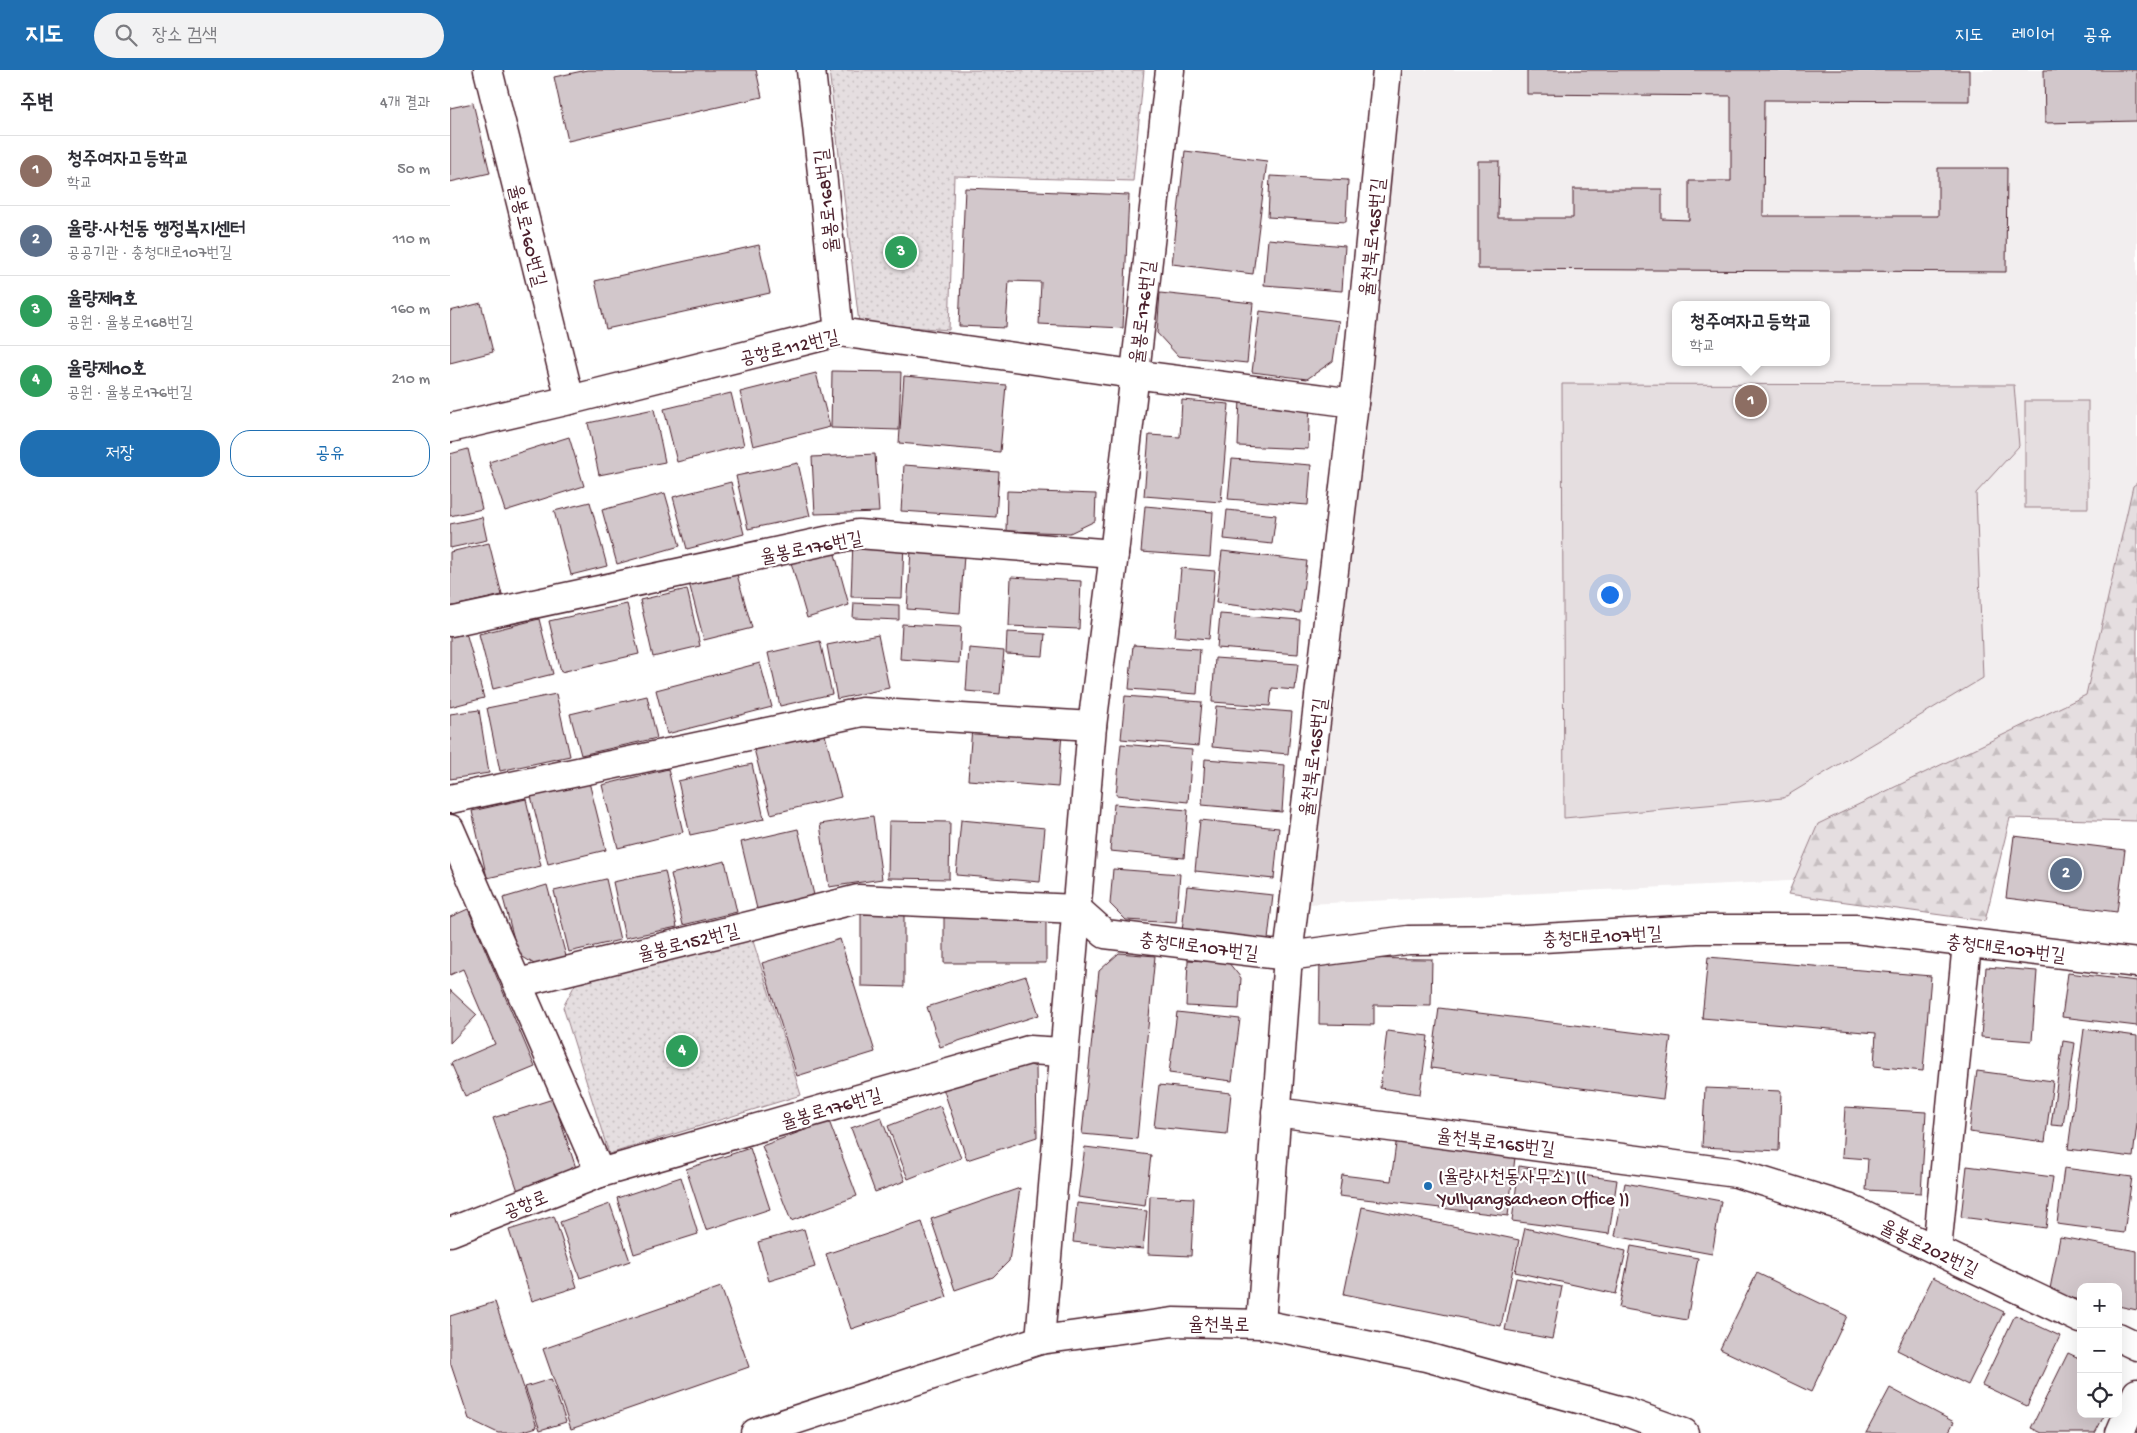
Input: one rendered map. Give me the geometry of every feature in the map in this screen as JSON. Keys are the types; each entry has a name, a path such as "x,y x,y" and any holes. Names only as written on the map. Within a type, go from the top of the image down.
{"street":[{"name":"율봉로160번길","path":"488,70 570,400"},
{"name":"율봉로168번길","path":"811,70 839,332"},
{"name":"율봉로176번길","path":"1040,1340 1092,726 1114,554 1133,374 1170,70"},
{"name":"율천북로165번길","path":"1261,1324 1288,956 1354,403 1388,70"},
{"name":"공항로112번길","path":"450,428 570,400 839,332 1133,374"},
{"path":"1133,374 1354,403"},
{"name":"율봉로176번길","path":"450,622 858,534 1114,554"},
{"path":"450,799 862,712 1092,726"},
{"path":"450,829 600,1173"},
{"name":"율봉로152번길","path":"518,984 858,899 1078,909"},
{"name":"충청대로107번길","path":"1078,909 1105,934 1288,956 1408,940 1526,939 1697,930 1855,930 2137,962"},
{"path":"1937,1250 1967,943"},
{"name":"율봉로176번길","path":"600,1173 1029,1050 1063,1052"},
{"name":"율천북로165번길","path":"1276,1112 1736,1172 1774,1185"},
{"name":"공항로","path":"450,1232 600,1173"},
{"name":"율봉로202번길","path":"1774,1185 1848,1208 2077,1317"},
{"name":"율천북로","path":"754,1433 1040,1340 1173,1322 1261,1324 1426,1357 1626,1412 1684,1433"},
{"path":"2122,1339 2137,1346"},
{"path":"2120,1433 2137,1393"}],"shaded area":[{"path":"1403,70 2137,70 2137,732 1874,877 1308,904"}],"green space":[{"path":"829,70 1144,70 1133,181 954,176 949,330 859,323"},
{"path":"1562,384 2014,385 2019,446 1976,493 1983,678 1783,798 1564,818"},
{"path":"2025,401 2088,401 2088,508 2025,508"},
{"path":"2137,483 2137,821 2010,818 1985,921 1788,894 1818,824 2086,695 2133,486"},
{"path":"748,925 801,1095 609,1154 563,1007 579,977"}],"building":[{"path":"587,70 756,70 762,97 568,141 554,77"},
{"path":"1527,70 1969,70 1969,101 1764,100 1763,216 1938,216 1938,168 2007,168 2006,272 1478,269 1478,161 1499,161 1498,218 1573,218 1573,189 1662,189 1662,219 1689,220 1689,181 1731,181 1731,96 1527,94"},
{"path":"2044,70 2137,70 2137,121 2045,123"},
{"path":"473,103 490,173 450,182 450,108"},
{"path":"1185,151 1267,161 1253,274 1172,264"},
{"path":"1270,176 1348,180 1346,222 1268,217"},
{"path":"965,188 1129,195 1123,328 1039,324 1041,282 1009,281 1006,328 959,326"},
{"path":"1268,239 1345,246 1342,291 1264,285"},
{"path":"759,245 770,293 606,329 595,281"},
{"path":"1160,293 1253,303 1247,363 1178,356 1157,333"},
{"path":"481,303 493,352 450,363 450,311"},
{"path":"1260,311 1339,321 1333,361 1307,379 1252,372"},
{"path":"832,371 901,372 899,430 831,428"},
{"path":"816,373 830,427 753,446 740,392"},
{"path":"904,376 1006,385 1000,452 899,443"},
{"path":"731,393 744,445 677,462 664,409"},
{"path":"1240,398 1310,401 1308,449 1238,446"},
{"path":"1182,400 1229,404 1221,502 1144,496 1149,435 1180,437"},
{"path":"654,409 665,462 599,475 588,423"},
{"path":"569,437 584,486 505,511 489,462"},
{"path":"468,449 482,509 450,516 450,454"},
{"path":"875,454 879,512 815,514 812,457"},
{"path":"1232,459 1311,465 1308,505 1228,499"},
{"path":"798,463 810,516 748,529 736,476"},
{"path":"904,465 999,472 996,517 901,511"},
{"path":"731,482 744,534 687,549 673,497"},
{"path":"1007,491 1096,494 1095,521 1070,533 1006,531"},
{"path":"665,493 680,546 617,564 602,510"},
{"path":"590,502 607,566 571,575 554,511"},
{"path":"1145,506 1213,512 1210,557 1141,552"},
{"path":"1227,510 1276,515 1272,544 1224,539"},
{"path":"482,517 487,540 450,548 450,524"},
{"path":"853,540 904,542 902,598 851,597"},
{"path":"489,543 502,595 450,607 450,552"},
{"path":"833,547 849,605 807,618 790,559"},
{"path":"911,551 964,555 960,613 907,609"},
{"path":"1222,551 1307,561 1300,613 1216,603"},
{"path":"1181,568 1215,571 1209,639 1175,636"},
{"path":"736,571 752,628 704,640 689,583"},
{"path":"1011,577 1081,581 1079,629 1009,626"},
{"path":"687,589 700,646 653,657 640,600"},
{"path":"854,603 899,605 899,620 853,618"},
{"path":"627,604 639,654 561,672 549,621"},
{"path":"1220,614 1300,620 1298,654 1217,648"},
{"path":"539,619 553,674 493,689 479,634"},
{"path":"902,624 961,627 959,663 900,659"},
{"path":"464,625 484,698 450,707 450,629"},
{"path":"1007,632 1045,634 1043,656 1006,654"},
{"path":"878,635 889,688 837,699 827,645"},
{"path":"820,641 832,694 780,706 768,653"},
{"path":"1133,645 1200,649 1197,694 1129,689"},
{"path":"969,648 1004,651 1000,694 966,691"},
{"path":"1215,658 1298,664 1295,690 1272,688 1270,706 1212,702"},
{"path":"760,663 772,707 667,734 656,690"},
{"path":"556,694 570,756 500,771 487,708"},
{"path":"647,696 657,738 581,755 570,714"},
{"path":"1125,696 1202,702 1198,746 1121,739"},
{"path":"1216,706 1292,712 1288,754 1212,747"},
{"path":"479,710 489,773 450,779 450,714"},
{"path":"972,727 1062,733 1058,787 968,780"},
{"path":"824,731 841,797 771,814 754,749"},
{"path":"1121,744 1192,750 1188,802 1116,795"},
{"path":"1205,759 1285,765 1282,812 1202,805"},
{"path":"752,764 764,819 690,835 678,781"},
{"path":"668,769 683,832 618,848 602,785"},
{"path":"589,782 606,850 548,864 531,796"},
{"path":"526,799 541,866 487,878 472,811"},
{"path":"1114,804 1188,810 1184,858 1110,851"},
{"path":"873,816 882,879 829,887 820,824"},
{"path":"961,820 1045,828 1040,882 956,875"},
{"path":"1200,820 1279,828 1274,879 1195,871"},
{"path":"889,821 950,822 949,879 888,878"},
{"path":"798,829 814,895 757,909 741,842"},
{"path":"2014,836 2125,850 2117,912 2006,898"},
{"path":"725,861 737,912 683,925 671,874"},
{"path":"1113,869 1180,874 1176,923 1126,920 1110,904"},
{"path":"665,871 677,927 625,938 613,882"},
{"path":"606,879 620,940 569,952 554,891"},
{"path":"547,885 567,960 539,967 518,954 503,898"},
{"path":"1187,886 1273,895 1268,940 1182,931"},
{"path":"468,909 535,1067 465,1096 451,1063 495,1044 463,969 450,975 450,917"},
{"path":"944,913 1046,914 1046,963 944,963"},
{"path":"861,914 904,915 904,987 861,986"},
{"path":"840,939 875,1052 797,1076 762,963"},
{"path":"1119,953 1155,956 1137,1139 1082,1134 1099,971"},
{"path":"1708,957 1931,976 1923,1071 1874,1066 1876,1033 1702,1018"},
{"path":"1320,958 1432,959 1431,1006 1374,1005 1374,1025 1319,1024"},
{"path":"1188,960 1228,962 1241,978 1239,1009 1186,1006"},
{"path":"1986,967 2037,971 2032,1041 1981,1037"},
{"path":"2068,973 2137,981 2137,1026 2062,1017"},
{"path":"1026,976 1039,1015 940,1047 927,1007"},
{"path":"450,990 477,1015 450,1043"},
{"path":"1439,1008 1671,1037 1663,1099 1431,1068"},
{"path":"1177,1012 1240,1019 1232,1081 1169,1073"},
{"path":"2084,1029 2137,1036 2137,1124 2133,1157 2068,1149"},
{"path":"1387,1031 1428,1036 1420,1094 1380,1088"},
{"path":"2063,1041 2075,1043 2063,1126 2051,1125"},
{"path":"1022,1062 1036,1067 1037,1137 967,1160 943,1088"},
{"path":"1977,1071 2053,1081 2045,1142 1969,1132"},
{"path":"1159,1085 1231,1093 1227,1134 1154,1127"},
{"path":"1705,1088 1781,1091 1779,1151 1702,1147"},
{"path":"553,1099 577,1171 518,1191 493,1118"},
{"path":"940,1106 961,1158 908,1179 888,1126"},
{"path":"1845,1107 1926,1112 1921,1193 1866,1190 1868,1159 1842,1157"},
{"path":"881,1117 905,1181 875,1192 851,1128"},
{"path":"829,1121 857,1196 791,1221 762,1146"},
{"path":"1397,1136 1516,1149 1508,1216 1339,1196 1342,1175 1391,1181"},
{"path":"1085,1147 1151,1155 1145,1206 1078,1197"},
{"path":"750,1148 770,1209 706,1230 686,1169"},
{"path":"1519,1166 1617,1180 1609,1234 1512,1221"},
{"path":"1967,1166 2053,1177 2046,1228 1961,1217"},
{"path":"2064,1168 2132,1177 2124,1233 2057,1224"},
{"path":"681,1177 698,1234 634,1254 617,1198"},
{"path":"1625,1183 1721,1201 1712,1254 1615,1236"},
{"path":"1020,1188 1009,1261 993,1277 955,1290 931,1219"},
{"path":"1150,1196 1194,1198 1191,1256 1148,1254"},
{"path":"1077,1203 1147,1211 1143,1249 1073,1242"},
{"path":"610,1204 630,1261 580,1278 560,1222"},
{"path":"1362,1207 1519,1240 1501,1326 1344,1294"},
{"path":"554,1216 577,1287 532,1301 509,1230"},
{"path":"922,1222 947,1297 851,1329 826,1254"},
{"path":"1525,1228 1626,1251 1616,1294 1515,1272"},
{"path":"804,1229 815,1267 769,1281 758,1242"},
{"path":"2060,1237 2137,1251 2137,1310 2122,1307 2122,1283 2077,1283 2077,1299 2049,1294"},
{"path":"1631,1246 1698,1258 1687,1320 1619,1308"},
{"path":"1757,1273 1847,1316 1811,1392 1720,1349"},
{"path":"1933,1277 2004,1312 1968,1385 1897,1350"},
{"path":"1516,1278 1562,1287 1552,1339 1505,1330"},
{"path":"721,1287 749,1367 571,1429 543,1349"},
{"path":"495,1302 537,1427 517,1433 498,1433 469,1419 450,1362 450,1316"},
{"path":"2015,1315 2060,1336 2027,1406 1982,1385"},
{"path":"2068,1353 2077,1357 2077,1418 2103,1418 2095,1433 2042,1433 2031,1428"},
{"path":"551,1379 566,1422 540,1430 525,1387"},
{"path":"1890,1388 1954,1422 1948,1433 1866,1433"}],"place":[{"name":"율량제9호","path":"901,252"},
{"name":"청주여자고등학교","path":"1751,401"},
{"name":"율량·사천동 행정복지센터","path":"2066,874"},
{"name":"율량제10호","path":"682,1051"},
{"name":"(율량사천동사무소) (( Yullyangsacheon Office ))","path":"1428,1186"}]}
